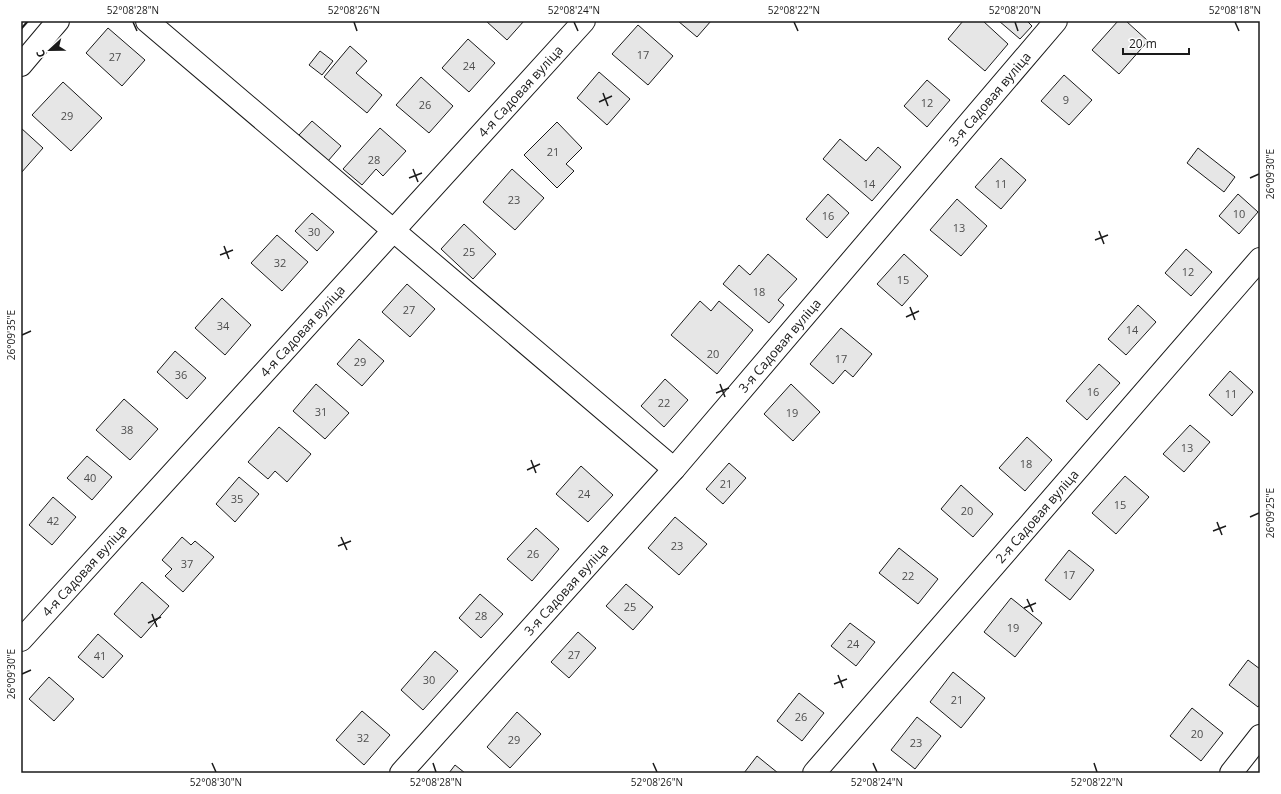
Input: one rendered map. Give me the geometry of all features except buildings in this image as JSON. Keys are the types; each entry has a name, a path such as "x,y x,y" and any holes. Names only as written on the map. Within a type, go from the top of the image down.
{"street":[{"path":"21,65 58,21"},
{"path":"147,21 674,469"},
{"name":"4-я Садовая вуліца","path":"21,640 584,21"},
{"name":"3-я Садовая вуліца","path":"401,773 674,469 1056,21"},
{"name":"2-я Садовая вуліца","path":"814,773 1260,259"},
{"path":"1231,773 1260,736"}],"wall":[{"path":"21,29 28,21"}]}
